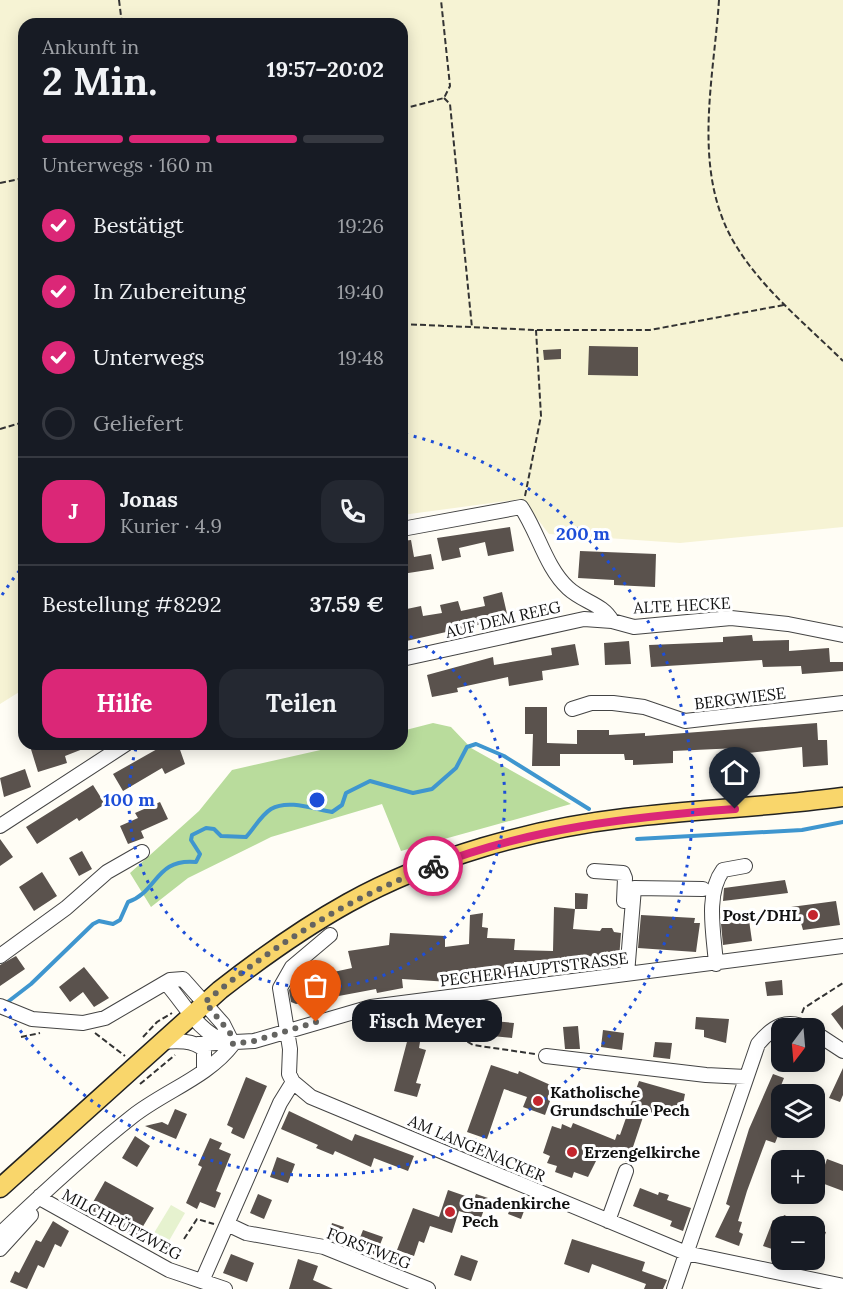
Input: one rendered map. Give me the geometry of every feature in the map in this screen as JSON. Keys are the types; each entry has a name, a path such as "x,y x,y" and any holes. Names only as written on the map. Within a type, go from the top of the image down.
{"main road":[{"path":"0,1188 198,1008 256,962 349,902 453,858 542,833 625,818 778,806 843,797"}],"street":[{"path":"408,528 521,507"},
{"name":"ALTE HECKE","path":"521,507 537,532 553,566 568,588 606,610 612,621 634,627 731,618 788,624 843,635"},
{"name":"AUF DEM REEG","path":"408,658 557,623 584,619 612,621"},
{"name":"BERGWIESE","path":"572,709 591,703 614,703 644,707 685,721 843,703"},
{"path":"0,826 117,750"},
{"path":"0,956 66,908 107,872 142,852"},
{"path":"716,964 713,912 717,878 723,870 745,866"},
{"path":"594,871 617,871 625,878 624,975"},
{"path":"624,975 633,888 703,889"},
{"path":"202,1281 280,1103 293,1082 289,1074 290,1048 280,988 283,978 292,967 330,935"},
{"name":"PECHER HAUPTSTRASSE","path":"160,1042 233,1044 254,1041 371,1007 506,988 527,989 843,946"},
{"path":"0,1234 136,1114 204,1070 233,1044 230,1033 198,1008 183,979 166,983 105,1018 83,1023 52,1023 6,1009"},
{"path":"674,1289 758,1044 771,1030"},
{"path":"825,1039 843,1051"},
{"path":"198,1044 204,1050 204,1070"},
{"path":"546,1056 706,1075 746,1077"},
{"name":"AM LANGENACKER","path":"293,1082 311,1097 686,1253 843,1286"},
{"path":"608,1221 626,1171"},
{"path":"0,1249 42,1198"},
{"name":"MILCHPÜTZWEG","path":"42,1198 169,1270 225,1289"},
{"name":"FORSTWEG","path":"226,1227 246,1233 324,1247 428,1289"}],"path":[{"path":"119,0 121,18"},
{"path":"441,0 450,86 444,98"},
{"path":"719,0 708,127 709,163 718,201 732,238 756,273 784,304 843,361"},
{"path":"408,107 444,98"},
{"path":"444,98 450,104 472,328"},
{"path":"0,183 18,179"},
{"path":"408,324 536,330 650,330 784,304"},
{"path":"521,507 541,416 536,330"},
{"path":"0,429 18,424"},
{"path":"804,1018 804,1008 843,983"},
{"path":"506,988 496,1001 464,1022 460,1037 473,1046 546,1056"},
{"path":"141,1039 171,1012"},
{"path":"83,1023 125,1057 133,1048"},
{"path":"184,1239 197,1219 226,1227"}],"shaded area":[{"path":"0,0 843,0 843,527 680,543 549,534 522,499 408,514 408,18 18,18 18,693 0,704"}],"green space":[{"path":"433,723 451,727 471,748 571,804 401,851 382,804 271,837 188,878 151,907 130,873 199,811 232,770 320,750 408,750 408,729"},
{"path":"171,1205 185,1213 166,1246 151,1238"}],"building":[{"path":"589,346 638,347 638,376 588,375"},
{"path":"561,349 561,359 544,360 543,350"},
{"path":"510,527 514,551 488,556 485,542 459,548 461,557 442,561 437,538"},
{"path":"408,540 411,540 414,557 431,554 434,569 408,573"},
{"path":"580,551 656,554 655,587 614,585 614,580 578,578"},
{"path":"502,592 508,618 408,641 408,609 421,606 423,616 442,613 440,605 458,601 461,611 485,606 483,597"},
{"path":"752,635 753,641 789,640 789,651 829,648 830,662 843,662 843,671 802,674 801,666 763,667 762,660 651,667 649,645 723,642 723,637"},
{"path":"629,641 631,664 605,665 604,643"},
{"path":"575,644 579,665 542,671 543,680 509,686 508,677 457,688 458,692 432,697 427,675 493,657 494,665 552,655 551,648"},
{"path":"525,707 547,707 547,743 577,744 577,730 609,730 609,735 645,733 645,736 817,723 818,740 827,740 828,765 803,767 802,747 739,754 738,748 673,751 673,763 633,765 633,760 625,760 624,754 560,754 560,766 532,766 533,734 525,734"},
{"path":"31,750 80,750 65,756 67,763 38,772"},
{"path":"155,750 180,750 185,764 165,774 162,768 123,791 113,774"},
{"path":"25,769 31,787 4,797 0,778"},
{"path":"93,785 105,804 79,821 77,818 37,844 26,827"},
{"path":"160,802 168,819 141,831 144,838 128,844 120,826 138,818 135,813"},
{"path":"0,839 13,857 0,866"},
{"path":"82,851 92,869 79,876 69,858"},
{"path":"42,872 57,896 34,911 19,887"},
{"path":"785,880 788,893 723,901 724,888"},
{"path":"575,893 588,894 587,909 575,909"},
{"path":"836,901 840,925 803,930 801,923 793,924 791,907"},
{"path":"554,907 575,909 573,929 600,931 602,928 612,928 614,932 621,933 619,959 599,961 597,957 578,955 578,963 514,962 514,977 473,974 474,978 450,982 402,979 403,988 377,993 376,989 296,1004 291,1002 289,990 301,972 307,970 310,976 315,976 352,968 348,951 389,945 390,933 445,936 445,947 469,944 470,915 483,913 482,927 488,928 487,938 515,939 514,950 553,951"},
{"path":"641,915 695,918 694,923 700,923 696,952 638,948"},
{"path":"749,920 752,941 723,945 721,924"},
{"path":"16,956 25,969 0,986 0,965"},
{"path":"84,967 109,998 94,1007 83,992 70,1002 59,987"},
{"path":"782,980 783,995 767,996 765,982"},
{"path":"843,1005 843,1030 831,1014"},
{"path":"696,1017 729,1019 726,1043 704,1037 704,1030 695,1029"},
{"path":"493,1021 514,1023 512,1038 492,1036"},
{"path":"578,1026 580,1049 565,1049 563,1027"},
{"path":"603,1030 624,1033 622,1050 601,1047"},
{"path":"408,1038 420,1042 419,1048 426,1050 416,1083 421,1084 417,1097 394,1091"},
{"path":"655,1042 672,1043 670,1059 653,1057"},
{"name":"Katholische Grundschule Pech","path":"491,1065 518,1074 519,1071 555,1087 545,1115 523,1107 527,1097 504,1089 487,1139 467,1132"},
{"path":"843,1068 843,1095 840,1102 829,1098"},
{"path":"773,1074 784,1078 782,1084 771,1084 771,1138 777,1138 775,1143 766,1140 747,1191 738,1221 742,1222 739,1232 743,1234 739,1246 715,1237 730,1206 726,1204 749,1129"},
{"path":"246,1077 267,1086 244,1139 231,1133 233,1128 227,1125"},
{"path":"639,1081 685,1094 680,1119 645,1111 628,1162 600,1153 588,1177 574,1172 572,1178 555,1172 557,1166 547,1163 550,1156 543,1153 552,1126 561,1129 562,1124 571,1128 573,1123 615,1140 617,1134 620,1135"},
{"path":"175,1109 187,1114 176,1139 145,1126 162,1122 168,1125"},
{"path":"289,1111 352,1141 355,1134 414,1156 408,1171 374,1158 371,1167 335,1151 333,1155 316,1148 318,1145 281,1129"},
{"path":"135,1136 150,1146 137,1167 122,1158"},
{"path":"210,1138 222,1143 219,1149 231,1154 216,1191 221,1193 215,1208 200,1202 197,1209 186,1203 202,1167 198,1165"},
{"path":"277,1157 295,1164 288,1183 270,1177"},
{"path":"827,1159 843,1165 843,1191 825,1184"},
{"path":"105,1181 154,1208 142,1228 149,1232 143,1242 88,1211"},
{"path":"640,1188 658,1195 659,1192 669,1195 667,1200 691,1208 683,1231 670,1226 672,1221 633,1206"},
{"path":"448,1190 474,1199 476,1194 488,1198 481,1218 459,1211 452,1233 430,1226 424,1243 419,1241 414,1256 397,1250 413,1208 439,1217"},
{"path":"258,1194 272,1200 264,1219 250,1213"},
{"path":"514,1198 527,1203 521,1219 508,1214"},
{"path":"53,1221 69,1231 61,1247 55,1244 44,1268 38,1265 27,1289 10,1282 15,1271 19,1273 36,1240 41,1242"},
{"path":"332,1223 344,1227 338,1243 327,1239"},
{"path":"771,1225 771,1249 763,1246"},
{"path":"363,1230 383,1237 376,1255 356,1248"},
{"path":"572,1239 645,1262 642,1271 667,1280 663,1289 644,1289 646,1284 592,1264 589,1273 564,1264"},
{"path":"231,1254 254,1263 247,1282 223,1273"},
{"path":"461,1255 478,1261 471,1281 454,1275"},
{"path":"298,1259 318,1266 313,1280 333,1289 289,1289"}],"waterway":[{"path":"5,1004 31,984 93,924 99,921 113,924 120,920 128,902 146,891 164,870 183,862 196,862 200,854 191,840 192,835 206,828 214,829 221,836 246,837 271,809 293,805 332,812 342,805 346,793 370,781 413,793 432,789 456,768 467,747 476,744 504,756 589,809"},
{"path":"637,839 802,830 843,822"}],"way so far":[{"path":"316,1022 254,1041 233,1044 230,1033 205,1002 256,962 349,902 433,866"}],"place":[{"name":"Post/DHL","path":"813,915"},
{"name":"Fisch Meyer","path":"316,1022"},
{"name":"Katholische Grundschule Pech","path":"538,1101"},
{"name":"Erzengelkirche","path":"572,1152"},
{"name":"Gnadenkirche Pech","path":"450,1212"}],"route":[{"path":"433,866 498,844 582,825 625,818 735,809"}]}
